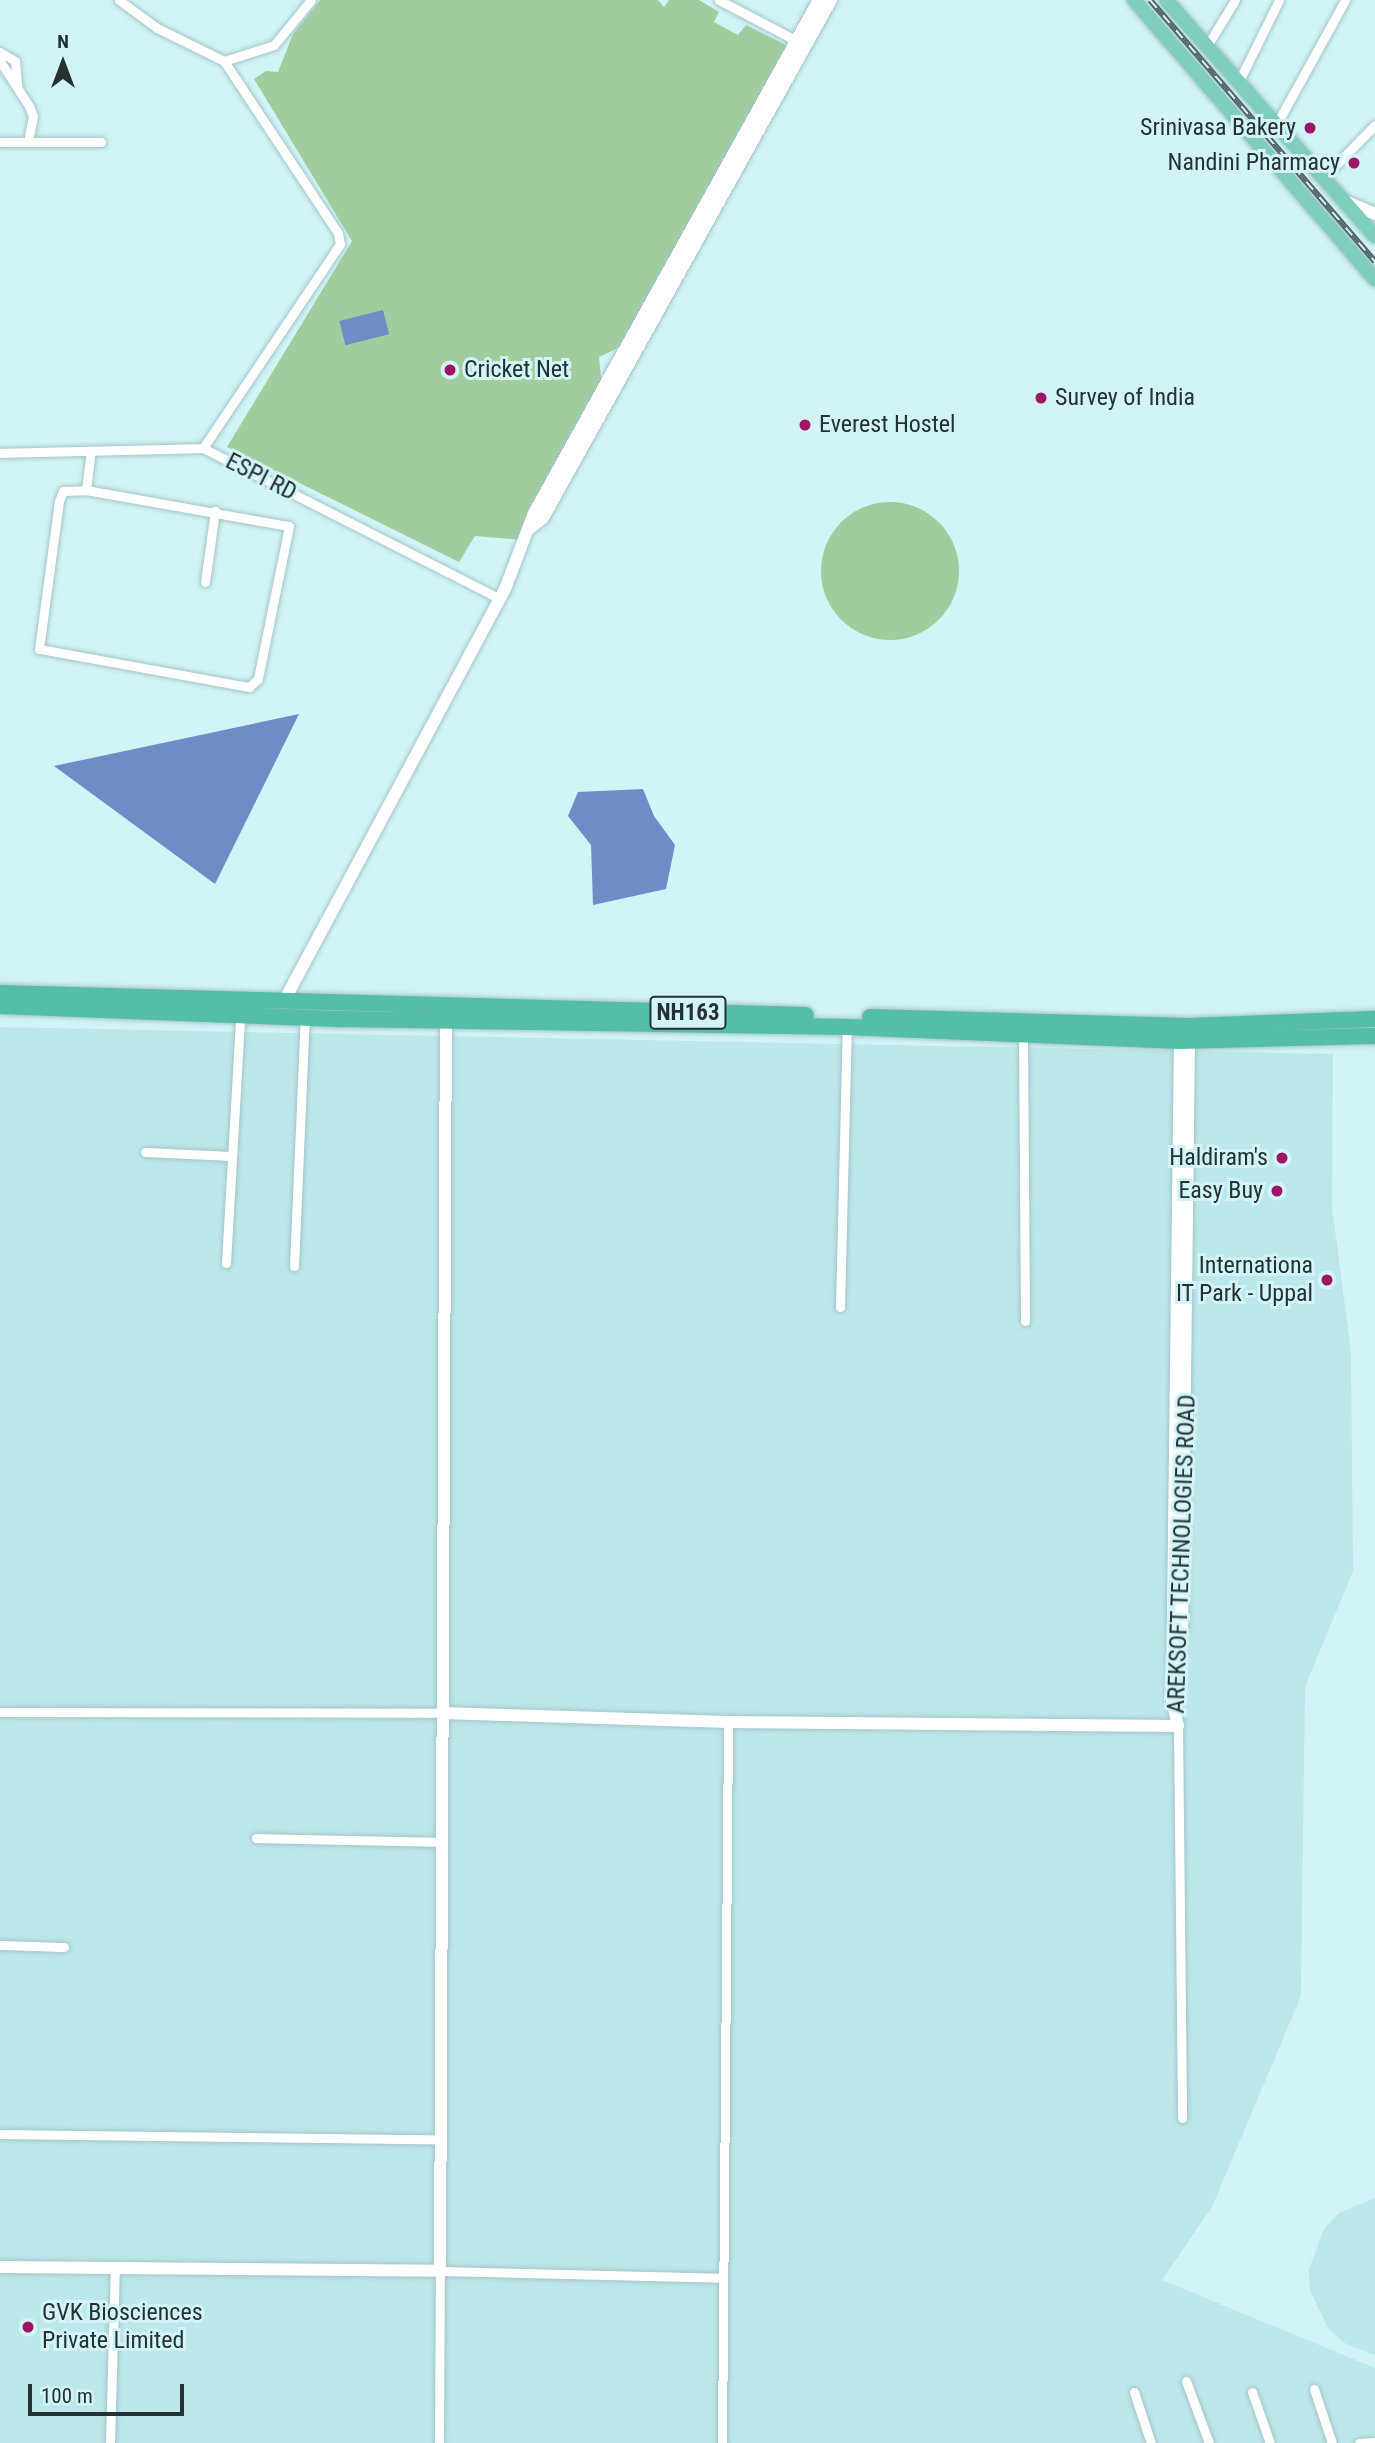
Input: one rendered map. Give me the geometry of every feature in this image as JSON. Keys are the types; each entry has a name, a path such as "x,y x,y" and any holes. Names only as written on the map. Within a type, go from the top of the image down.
{"highway":[{"name":"NH163","path":"0,993 281,1010 1189,1026 1375,1019"},
{"name":"NH163","path":"0,1006 240,1017 281,1010 305,1018 446,1013 1184,1041 1375,1036"}],"main road":[{"path":"1134,0 1375,279"},
{"path":"1166,0 1275,127 1325,176 1375,236"}],"street":[{"path":"119,0 157,28 224,61 338,233 340,244 203,448"},
{"path":"224,61 274,45 311,0"},
{"path":"719,0 797,41"},
{"path":"281,1010 499,598 530,528 610,373 819,0"},
{"path":"530,528 543,518 831,0"},
{"path":"1206,46 1235,0"},
{"path":"1238,83 1279,0"},
{"path":"1275,127 1345,0"},
{"path":"0,52 16,61 17,86"},
{"path":"0,61 33,116 28,142"},
{"path":"1325,176 1375,125"},
{"path":"0,142 101,142"},
{"path":"1347,202 1375,214"},
{"name":"ESPI RD","path":"0,453 203,448 499,598"},
{"path":"86,490 90,451"},
{"path":"86,490 289,526 262,666 258,679 249,687 39,649 59,501 63,491 86,490"},
{"path":"205,582 215,511"},
{"path":"439,2443 446,1013"},
{"path":"226,1263 240,1017"},
{"path":"294,1266 305,1018"},
{"path":"840,1307 847,1027"},
{"path":"1023,1034 1025,1321"},
{"name":"AREKSOFT TECHNOLOGIES ROAD","path":"1178,1726 1172,1701 1182,1368 1184,1041"},
{"path":"145,1152 232,1156"},
{"path":"0,1712 442,1713 728,1722 1178,1726 1182,2118"},
{"path":"722,2443 721,2278 728,1722"},
{"path":"256,1838 442,1842"},
{"path":"0,1945 64,1947"},
{"path":"0,2133 440,2139"},
{"path":"0,2267 440,2271 721,2278"},
{"path":"110,2443 115,2268"},
{"path":"1186,2381 1209,2443"},
{"path":"1314,2389 1332,2443"},
{"path":"1134,2392 1152,2443"},
{"path":"1252,2392 1270,2443"},
{"path":"1359,2443 1375,2442"}],"shaded area":[{"path":"0,1027 1333,1054 1332,1207 1351,1351 1353,1571 1305,1687 1301,1996 1212,2207 1162,2280 1375,2368 1375,2443 0,2443"},
{"path":"1375,2198 1375,2355 1346,2344 1329,2330 1310,2291 1309,2269 1324,2229 1339,2213"}],"green space":[{"path":"320,0 658,0 664,7 669,0 699,0 719,12 714,22 738,35 746,25 790,47 620,347 599,357 602,386 521,540 475,536 459,562 227,447 352,241 254,79 266,71 278,72 293,34"},
{"path":"890,502 917,507 939,522 954,544 959,571 954,598 939,620 917,635 890,640 863,635 841,620 826,598 821,571 826,544 841,522 863,507"}],"water":[{"path":"383,310 389,334 345,345 339,321"},
{"path":"299,714 215,884 54,766"},
{"path":"643,789 654,816 675,845 666,889 593,905 591,845 568,816 578,792"}],"railway":[{"path":"1150,0 1375,262"}],"place":[{"name":"Srinivasa Bakery","path":"1310,128"},
{"name":"Nandini Pharmacy","path":"1354,163"},
{"name":"Cricket Net","path":"450,370"},
{"name":"Survey of India","path":"1041,398"},
{"name":"Everest Hostel","path":"805,425"},
{"name":"Haldiram's","path":"1282,1158"},
{"name":"Easy Buy","path":"1277,1191"},
{"name":"Internationa IT Park - Uppal","path":"1327,1280"},
{"name":"GVK Biosciences Private Limited","path":"28,2327"}]}
